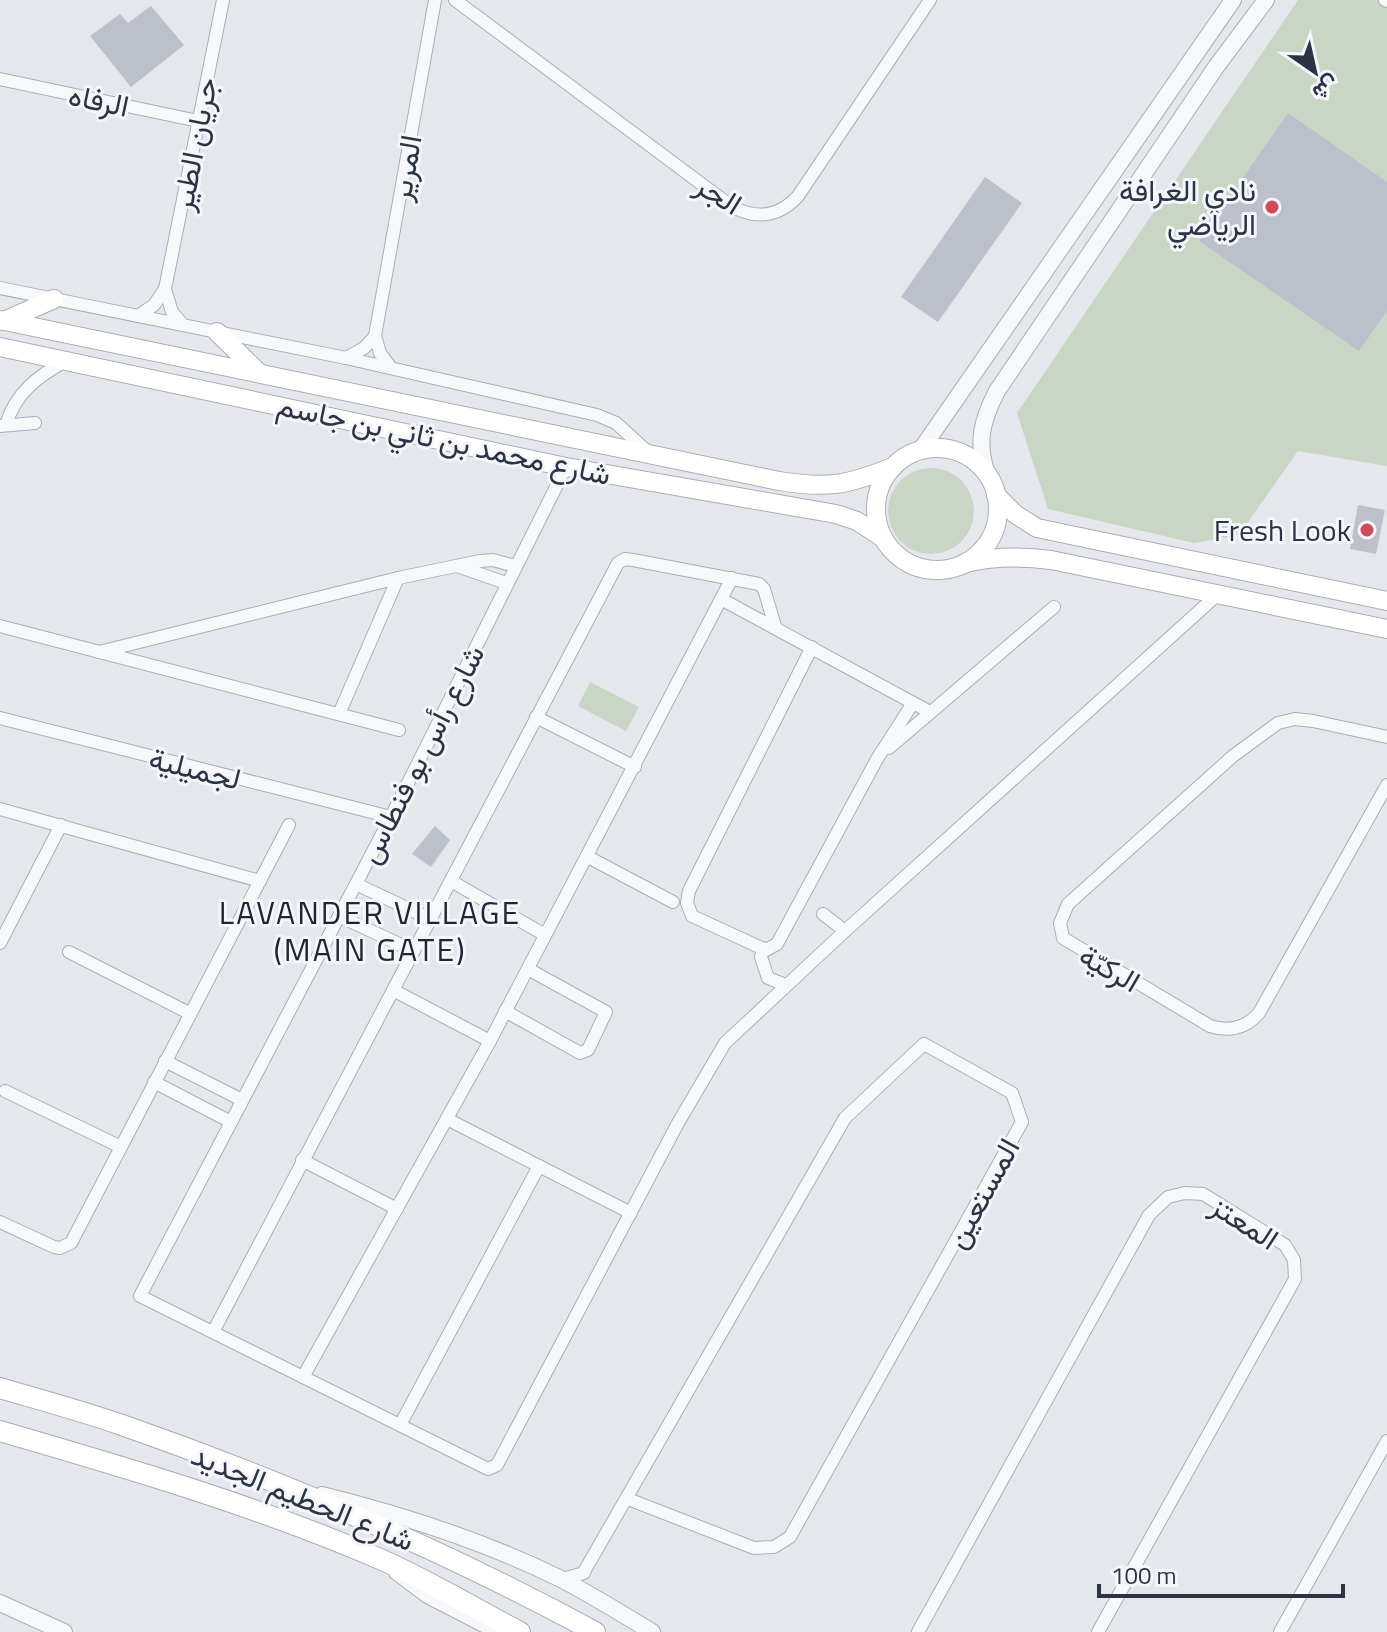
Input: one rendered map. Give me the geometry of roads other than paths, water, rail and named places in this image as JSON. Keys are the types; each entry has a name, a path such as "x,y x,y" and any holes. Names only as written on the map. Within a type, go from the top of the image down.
{"main road":[{"path":"2,320 54,299"},
{"name":"شارع محمد بن ثاني بن جاسم","path":"2,320 813,487 854,482 893,467"},
{"path":"217,332 258,372"},
{"name":"شارع محمد بن ثاني بن جاسم","path":"0,347 566,467 836,514 857,521 883,538"},
{"path":"965,563 981,551 992,534 997,515 996,495 987,474 963,454 942,448 920,451 893,467 882,483 876,501 877,520 883,538 898,556 919,568 943,570 991,557 1051,560 1387,629"},
{"path":"996,495 1015,514 1037,528 1387,601"},
{"name":"شارع الحطيم الجديد","path":"0,1388 121,1424 389,1529 595,1632"},
{"name":"شارع الحطيم الجديد","path":"0,1431 119,1465 255,1510 382,1560 520,1632"}],"street":[{"name":"جريان الطير","path":"165,289 223,0"},
{"name":"المرير","path":"375,336 435,0"},
{"name":"الجر","path":"455,0 731,206 758,215 784,209 798,196 930,0"},
{"path":"920,451 1233,0"},
{"path":"987,474 981,456 982,430 997,391 1216,67 1266,0"},
{"name":"الرفاه","path":"0,79 198,121"},
{"name":"شارع محمد بن ثاني بن جاسم","path":"0,288 346,358 597,415 616,423 650,454"},
{"path":"138,316 150,309 165,289"},
{"path":"165,289 172,312 183,325"},
{"path":"346,358 364,348 375,336"},
{"path":"375,336 380,353 391,368"},
{"path":"35,423 3,425 21,393 50,369 67,360"},
{"name":"شارع رأس بو فنطاس","path":"213,1332 140,1296 391,817 566,467"},
{"path":"775,626 764,589 753,582 633,560 625,559 618,563 213,1332 488,1469 497,1465 725,1043 1217,595"},
{"path":"99,652 398,578 493,560 515,566"},
{"path":"457,566 506,583"},
{"path":"339,714 398,578"},
{"path":"303,1377 490,1041 732,578"},
{"path":"721,599 930,712"},
{"path":"877,759 1054,607"},
{"path":"0,626 399,730"},
{"path":"812,647 689,891 687,903 692,916 763,948 773,948 877,759 913,703"},
{"path":"536,717 635,767"},
{"name":"لجميلية","path":"0,718 391,817"},
{"name":"الركيّة","path":"1387,737 1295,719 1271,726 1233,756 1068,904 1060,923 1063,938 1069,945 1210,1026 1230,1030 1239,1028 1259,1013 1387,785"},
{"path":"0,809 260,881"},
{"path":"0,943 61,825"},
{"path":"0,1222 54,1247 66,1247 74,1238 289,825"},
{"path":"588,857 673,902"},
{"path":"451,881 545,935"},
{"path":"356,884 430,919"},
{"path":"823,914 845,931"},
{"path":"339,916 414,951"},
{"path":"763,948 761,957 768,978 786,985"},
{"path":"69,952 189,1013"},
{"path":"505,1011 580,1053 588,1050 606,1012 528,969"},
{"path":"393,990 490,1041"},
{"name":"المستعين","path":"584,1573 845,1118 924,1044 1012,1093 1022,1122 790,1537 774,1547 754,1548 628,1499"},
{"path":"165,1061 242,1100"},
{"path":"154,1082 231,1122"},
{"path":"5,1091 121,1147"},
{"path":"447,1119 631,1213"},
{"path":"302,1160 397,1209"},
{"path":"400,1425 539,1166"},
{"name":"المعتز","path":"924,1630 1149,1215 1168,1197 1185,1193 1203,1194 1285,1245 1294,1260 1295,1279 1098,1632"},
{"path":"1280,1632 1387,1441"},
{"path":"273,1482 364,1505 455,1535 562,1579 652,1632"},
{"path":"382,1560 427,1597 495,1632"},
{"path":"562,1579 584,1573 599,1599"},
{"path":"0,1603 64,1632"}],"place":[{"name":"نادي الغرافة الرياضي","path":"1272,207"},
{"name":"Fresh Look","path":"1367,530"}],"district":[{"name":"LAVANDER VILLAGE (MAIN GATE)","path":"370,930"}]}
